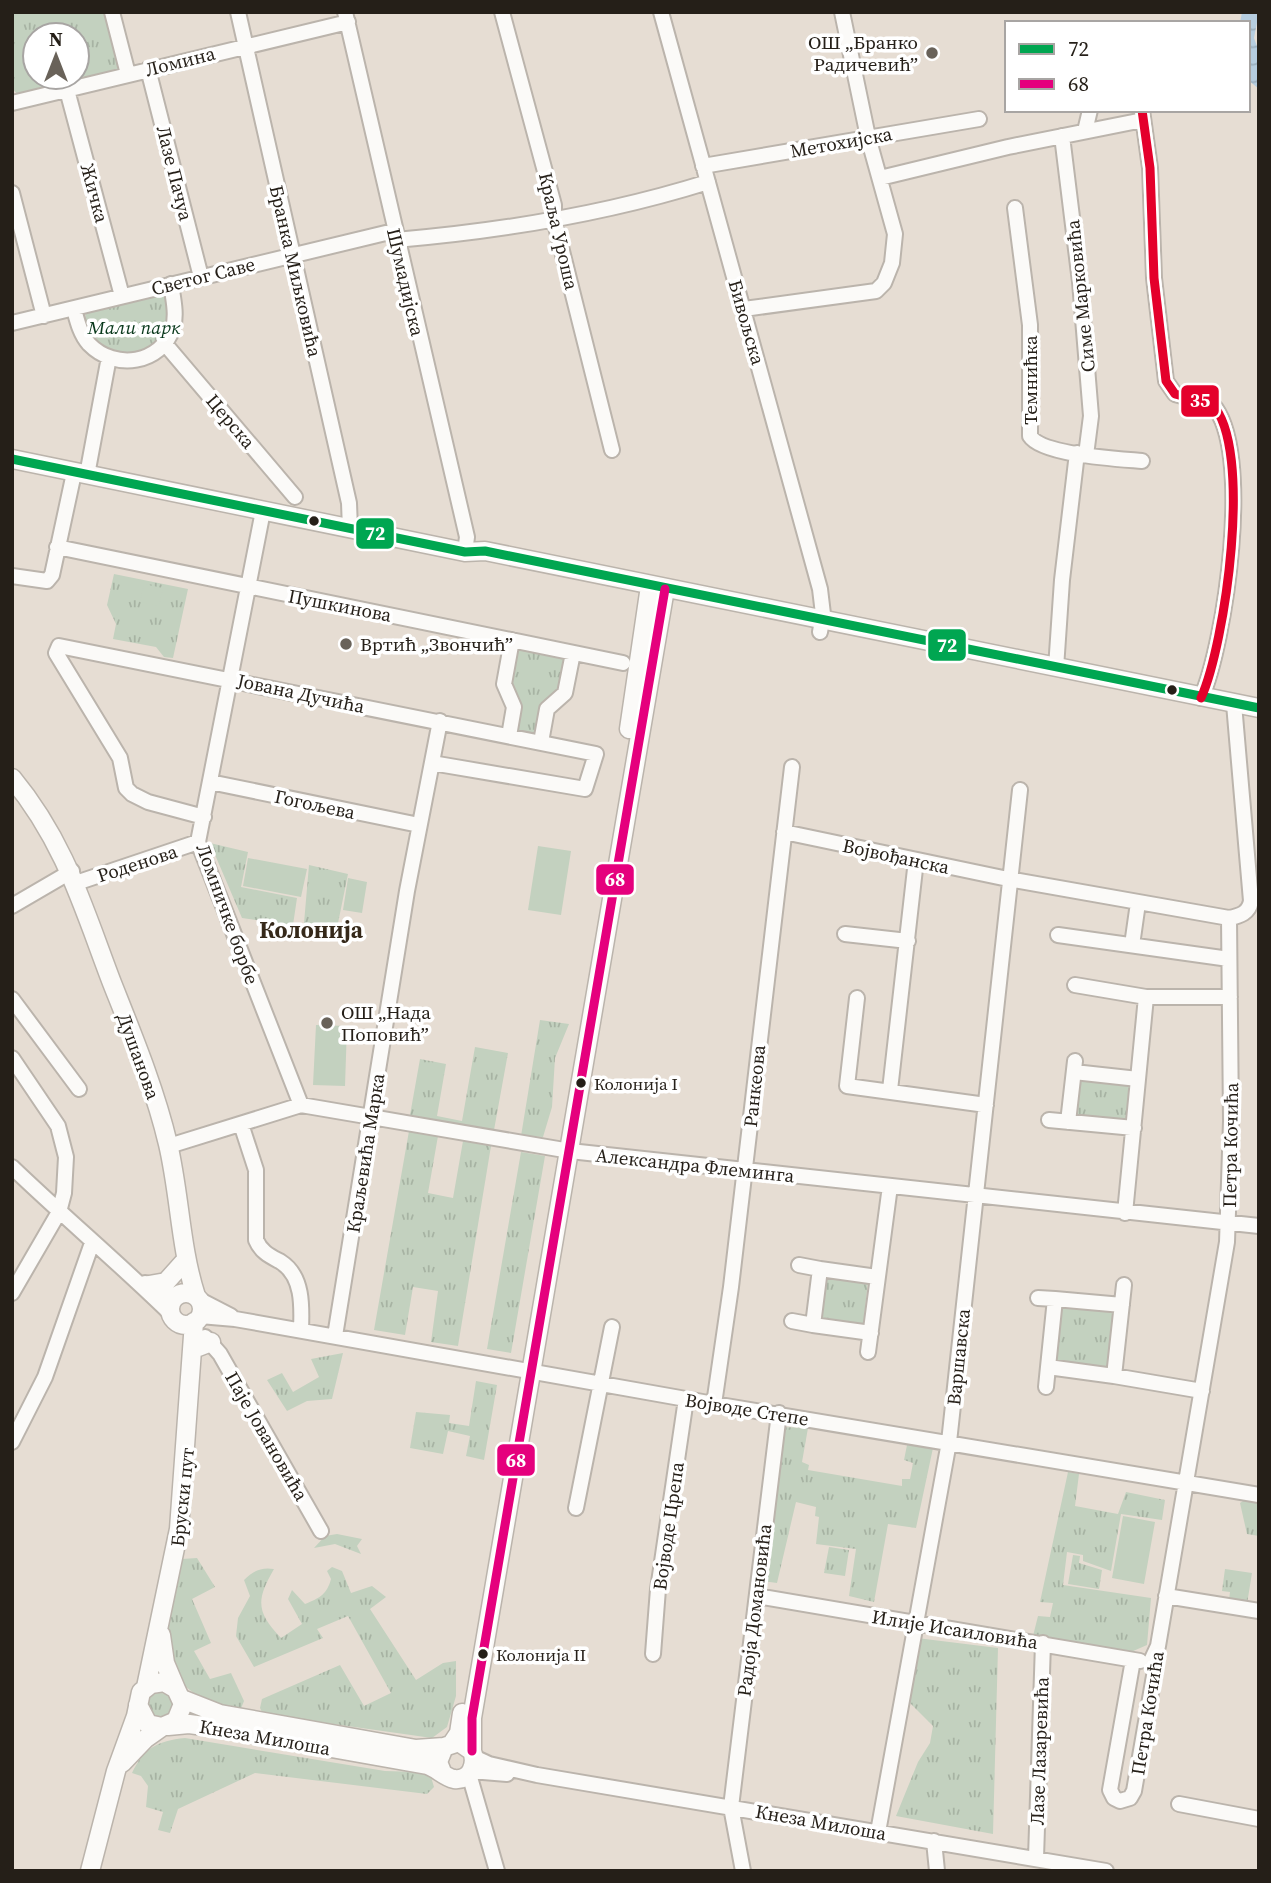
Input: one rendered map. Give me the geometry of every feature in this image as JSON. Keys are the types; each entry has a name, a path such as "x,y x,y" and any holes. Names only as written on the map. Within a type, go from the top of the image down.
{"main road":[{"path":"12,459 465,552 485,562 1201,698 1259,719"},
{"path":"463,1767 616,817 657,593"},
{"path":"1044,670 1234,710 1259,708"},
{"name":"Душанова","path":"12,778 40,815 74,877 153,1091 169,1146 183,1255 193,1308"},
{"path":"143,1283 166,1282 183,1255"},
{"path":"173,1317 184,1324 193,1308"},
{"name":"Бруски пут","path":"146,1687 183,1500 193,1308"},
{"name":"Бруски пут","path":"173,1317 192,1357"},
{"path":"192,1357 211,1342"},
{"path":"463,1767 438,1756 449,1745 462,1717 527,1370"},
{"name":"Бруски пут","path":"160,1626 166,1662 179,1694"},
{"path":"90,1871 116,1770 146,1687 158,1682 179,1694 181,1713 145,1739 116,1770"},
{"name":"Кнеза Милоша","path":"179,1694 220,1713 422,1749 449,1745"},
{"path":"138,1705 148,1724 165,1726"},
{"path":"422,1749 447,1740 462,1717"},
{"name":"Кнеза Милоша","path":"165,1726 219,1728 428,1765 463,1767"},
{"path":"449,1745 464,1744 463,1767"}],"street":[{"path":"113,12 128,74"},
{"name":"Бранка Миљковића","path":"238,12 349,503 350,529"},
{"name":"Краља Уроша","path":"502,12 550,191 554,219 612,450"},
{"name":"Бивољска","path":"661,12 820,589 821,627"},
{"path":"744,309 859,296 881,287 892,263 896,242 868,137 842,12"},
{"name":"Ломина","path":"91,84 347,17"},
{"name":"Шумадијска","path":"347,17 395,236 467,537 465,552"},
{"name":"Лазе Пачуа","path":"148,69 201,277"},
{"name":"Ломина","path":"12,103 63,91"},
{"name":"Жичка","path":"67,91 122,296"},
{"path":"1085,131 1090,112"},
{"path":"880,178 1085,131 1142,115 1150,168 1154,278 1166,382 1175,394 1212,404 1225,424 1228,441 1233,498 1230,575 1201,698"},
{"name":"Метохијска","path":"703,166 979,119"},
{"name":"Симе Марковића","path":"1044,670 1091,416 1080,282 1062,136"},
{"name":"Светог Саве","path":"12,323 293,255 395,236 496,231 625,208 708,182"},
{"path":"12,194 44,316"},
{"name":"Темнићка","path":"1015,208 1030,325 1030,436 1038,443 1082,454 1142,461"},
{"path":"74,309 85,340 109,357 144,359 166,345 175,314 171,284"},
{"name":"Церска","path":"166,345 295,497"},
{"path":"12,576 47,581 52,575 57,547 80,474 109,357"},
{"name":"Ломничке борбе","path":"263,512 198,842 301,1105"},
{"name":"Пушкинова","path":"57,547 623,663"},
{"path":"509,736 514,707 503,684 512,640"},
{"name":"Јована Дучића","path":"204,817 172,810 132,794 126,788 120,758 59,660 56,649 62,646 232,679 596,754 586,789 432,763"},
{"path":"541,742 547,709 565,693 573,653"},
{"path":"1229,918 1246,912 1255,901 1234,710"},
{"name":"Краљевића Марка","path":"335,1336 419,825 440,721"},
{"name":"Ранкеова","path":"714,1404 745,1170 792,767"},
{"name":"Гогољева","path":"210,782 419,825"},
{"path":"1008,879 1020,790"},
{"name":"Војвођанска","path":"784,832 1008,879 1229,918"},
{"name":"Роденова","path":"74,877 198,842"},
{"path":"890,1090 916,860"},
{"path":"15,905 74,877"},
{"name":"Варшавска","path":"878,1832 949,1442 1008,879"},
{"path":"1132,945 1138,903"},
{"name":"Петра Кочића","path":"1133,1660 1110,1790 1112,1796 1120,1801 1127,1800 1134,1791 1155,1670 1152,1659 1158,1646 1229,1224 1229,918"},
{"path":"845,934 908,941"},
{"path":"1058,935 1230,959"},
{"path":"1075,985 1146,997 1230,997"},
{"path":"1125,1213 1146,997"},
{"path":"857,998 847,1086 986,1105"},
{"path":"12,999 79,1089"},
{"path":"12,1058 50,1111 64,1143 66,1174 59,1212 12,1293"},
{"path":"1068,1122 1074,1066 1138,1079"},
{"name":"Александра Флеминга","path":"169,1146 301,1105 564,1150 1259,1226"},
{"path":"1049,1119 1133,1128"},
{"path":"240,1124 256,1170 256,1240 264,1252 288,1267 296,1278 301,1330"},
{"path":"12,1167 93,1243 143,1283 173,1317"},
{"path":"868,1352 890,1186"},
{"path":"12,1442 45,1377 93,1243"},
{"path":"799,1265 877,1277"},
{"path":"813,1325 820,1269"},
{"path":"143,1283 193,1308"},
{"path":"1114,1376 1125,1285"},
{"path":"1038,1298 1122,1305"},
{"path":"1046,1387 1055,1299"},
{"name":"Војводе Степе","path":"193,1308 235,1318 714,1404 1259,1495"},
{"name":"Паје Јовановића","path":"193,1308 321,1531"},
{"path":"792,1321 871,1333"},
{"path":"576,1508 611,1327"},
{"path":"1048,1367 1202,1391"},
{"name":"Војводе Црепа","path":"653,1654 659,1589 686,1399"},
{"name":"Радоја Домановића","path":"743,1871 731,1807 779,1413"},
{"path":"1166,1595 1259,1611"},
{"name":"Илије Исаиловића","path":"757,1596 1133,1660 1152,1659"},
{"name":"Лазе Лазаревића","path":"1036,1858 1043,1643"},
{"name":"Кнеза Милоша","path":"463,1767 489,1764 537,1775 1106,1871"},
{"path":"463,1767 497,1871"},
{"name":"Кнеза Милоша","path":"463,1767 537,1775"},
{"path":"477,1808 484,1788 501,1773"},
{"path":"1179,1804 1259,1819"},
{"path":"934,1841 937,1871"},
{"path":"1015,1855 1016,1871"}],"green space":[{"path":"12,12 109,12 123,65 119,71 91,77 91,21 21,21 21,91 30,91 17,94 12,88"},
{"path":"21,38 21,64 15,39"},
{"name":"Мали парк","path":"164,291 169,309 165,340 140,354 130,356 109,352 93,340 85,321 86,311"},
{"path":"114,574 188,589 173,658 164,657 156,647 113,639 116,624 107,605"},
{"path":"144,584 163,588 159,606 140,602"},
{"path":"512,640 573,653 565,693 547,709 541,742 509,736 514,707 504,684"},
{"path":"210,843 248,852 241,887 297,898 293,925 242,918"},
{"path":"538,846 571,851 561,915 528,910"},
{"path":"248,858 307,869 301,897 243,886"},
{"path":"309,865 348,874 337,928 304,923"},
{"path":"348,878 367,882 362,913 343,910"},
{"path":"540,1020 569,1024 555,1058 552,1107 543,1137 521,1136"},
{"path":"316,1025 347,1026 345,1086 313,1085"},
{"path":"475,1047 508,1053 494,1130 410,1115 420,1059 446,1064 437,1116 462,1121"},
{"path":"1078,1077 1133,1084 1128,1125 1073,1118"},
{"path":"409,1131 438,1136 428,1193 453,1198 463,1141 491,1146 458,1346 431,1342 438,1291 413,1287 405,1335 374,1330"},
{"path":"521,1152 545,1156 511,1353 487,1349"},
{"path":"827,1274 868,1281 863,1327 821,1320 819,1317"},
{"path":"1060,1307 1110,1308 1116,1314 1112,1364 1106,1369 1059,1364 1056,1361"},
{"path":"343,1353 332,1399 307,1401 287,1411 267,1380 282,1373 293,1392 319,1377 311,1359"},
{"path":"476,1381 497,1385 484,1460 466,1456 470,1436 448,1431 443,1454 410,1448 416,1412 450,1415 449,1423 469,1426"},
{"path":"782,1427 808,1428 802,1462 809,1465 808,1470 902,1486 902,1479 910,1479 913,1463 904,1460 907,1445 933,1448 916,1528 888,1524 874,1602 849,1596 856,1549 816,1544 819,1517 815,1516 816,1507 796,1502 777,1583 763,1581 777,1492"},
{"path":"1068,1472 1079,1474 1075,1506 1118,1514 1126,1492 1165,1500 1162,1520 1121,1514 1111,1571 1083,1561 1083,1555 1067,1552 1063,1585 1151,1598 1147,1645 1131,1652 1033,1636 1038,1616 1050,1617 1053,1603 1040,1602"},
{"path":"1249,1497 1259,1499 1259,1536 1247,1534 1240,1503"},
{"path":"1123,1516 1155,1522 1144,1584 1112,1578"},
{"path":"337,1534 362,1539 357,1546 361,1554 335,1544 314,1548 325,1536"},
{"path":"829,1547 849,1550 845,1576 824,1573"},
{"path":"1073,1555 1080,1556 1079,1563 1102,1570 1099,1589 1068,1584"},
{"path":"197,1558 215,1587 192,1599 211,1643 194,1651 210,1679 231,1673 244,1701 240,1711 210,1702 189,1689 176,1673 169,1655 171,1611 182,1559"},
{"path":"332,1567 342,1571 351,1593 372,1586 386,1597 370,1609 416,1680 443,1663 456,1661 456,1696 447,1727 432,1738 263,1714 260,1708 262,1699 340,1665 364,1706 391,1693 348,1616 317,1629 323,1638 254,1667 236,1636 238,1618 250,1596 244,1580 251,1574 261,1569 274,1569 264,1589 261,1605 267,1621 281,1638 302,1624 288,1599 292,1590 305,1604 315,1600 327,1588 331,1579 327,1571"},
{"path":"1225,1569 1252,1573 1247,1604 1229,1600 1230,1592 1222,1591"},
{"path":"917,1638 998,1648 993,1834 896,1816 918,1762 930,1743 933,1726 907,1700"},
{"path":"160,1693 171,1700 172,1705 165,1716 160,1717 149,1710 148,1705 155,1694"},
{"path":"185,1738 385,1771 419,1772 431,1777 434,1787 427,1794 255,1773 178,1809 170,1833 158,1830 163,1812 146,1807 148,1786 141,1776 132,1773 141,1757 152,1747"}],"water":[{"path":"1242,12 1259,12 1254,38 1259,52 1259,89 1250,82 1250,21 1240,21"}],"transit line":[{"name":"35","path":"1142,112 1150,168 1154,278 1166,381 1175,394 1212,404 1225,427 1231,461 1233,502 1226,593 1219,636 1201,698"},
{"name":"72","path":"12,459 465,552 485,551 1259,708"},
{"name":"68","path":"472,1751 472,1718 665,589"}],"place":[{"name":"ОШ „Бранко Радичевић”","path":"932,53"},
{"name":"Вртић „Звончић”","path":"346,644"},
{"name":"ОШ „Нада Поповић”","path":"327,1023"},
{"name":"Колонија I","path":"581,1083"},
{"name":"Колонија II","path":"483,1654"}],"district":[{"name":"Колонија","path":"311,930"}]}
